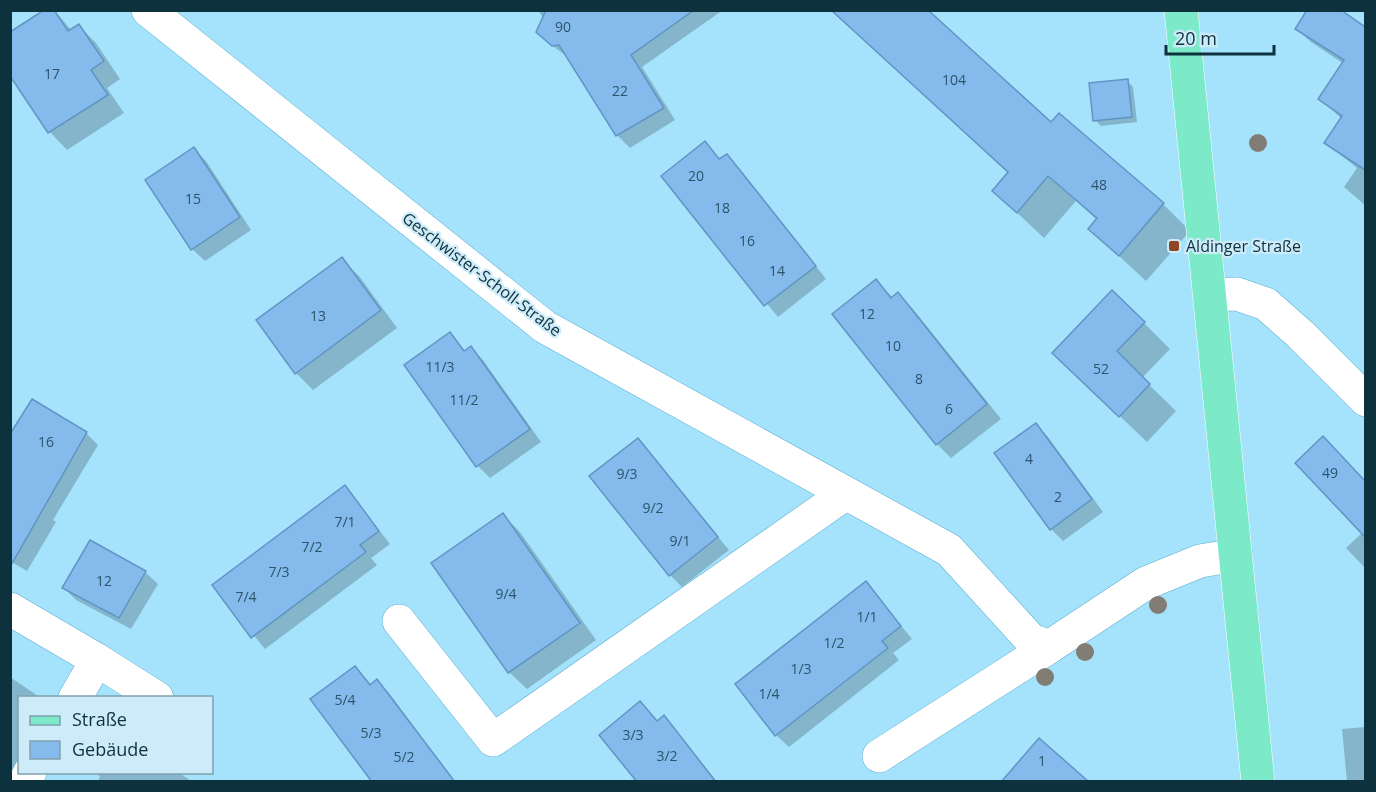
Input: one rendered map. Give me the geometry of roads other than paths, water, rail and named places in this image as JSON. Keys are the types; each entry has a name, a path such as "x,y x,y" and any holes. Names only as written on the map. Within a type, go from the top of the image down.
{"main road":[{"path":"1180,10 1211,295 1258,782"}],"street":[{"name":"Geschwister-Scholl-Straße","path":"148,10 545,327 949,550 1031,640 1049,647"},
{"path":"1211,295 1237,294 1266,304 1300,334 1365,400"},
{"path":"399,621 493,740 845,494"},
{"path":"879,756 1146,583 1200,561 1236,555"},
{"path":"10,609 154,696"},
{"path":"76,696 97,660"}],"place":[{"name":"Aldinger Straße","path":"1174,246"}]}
